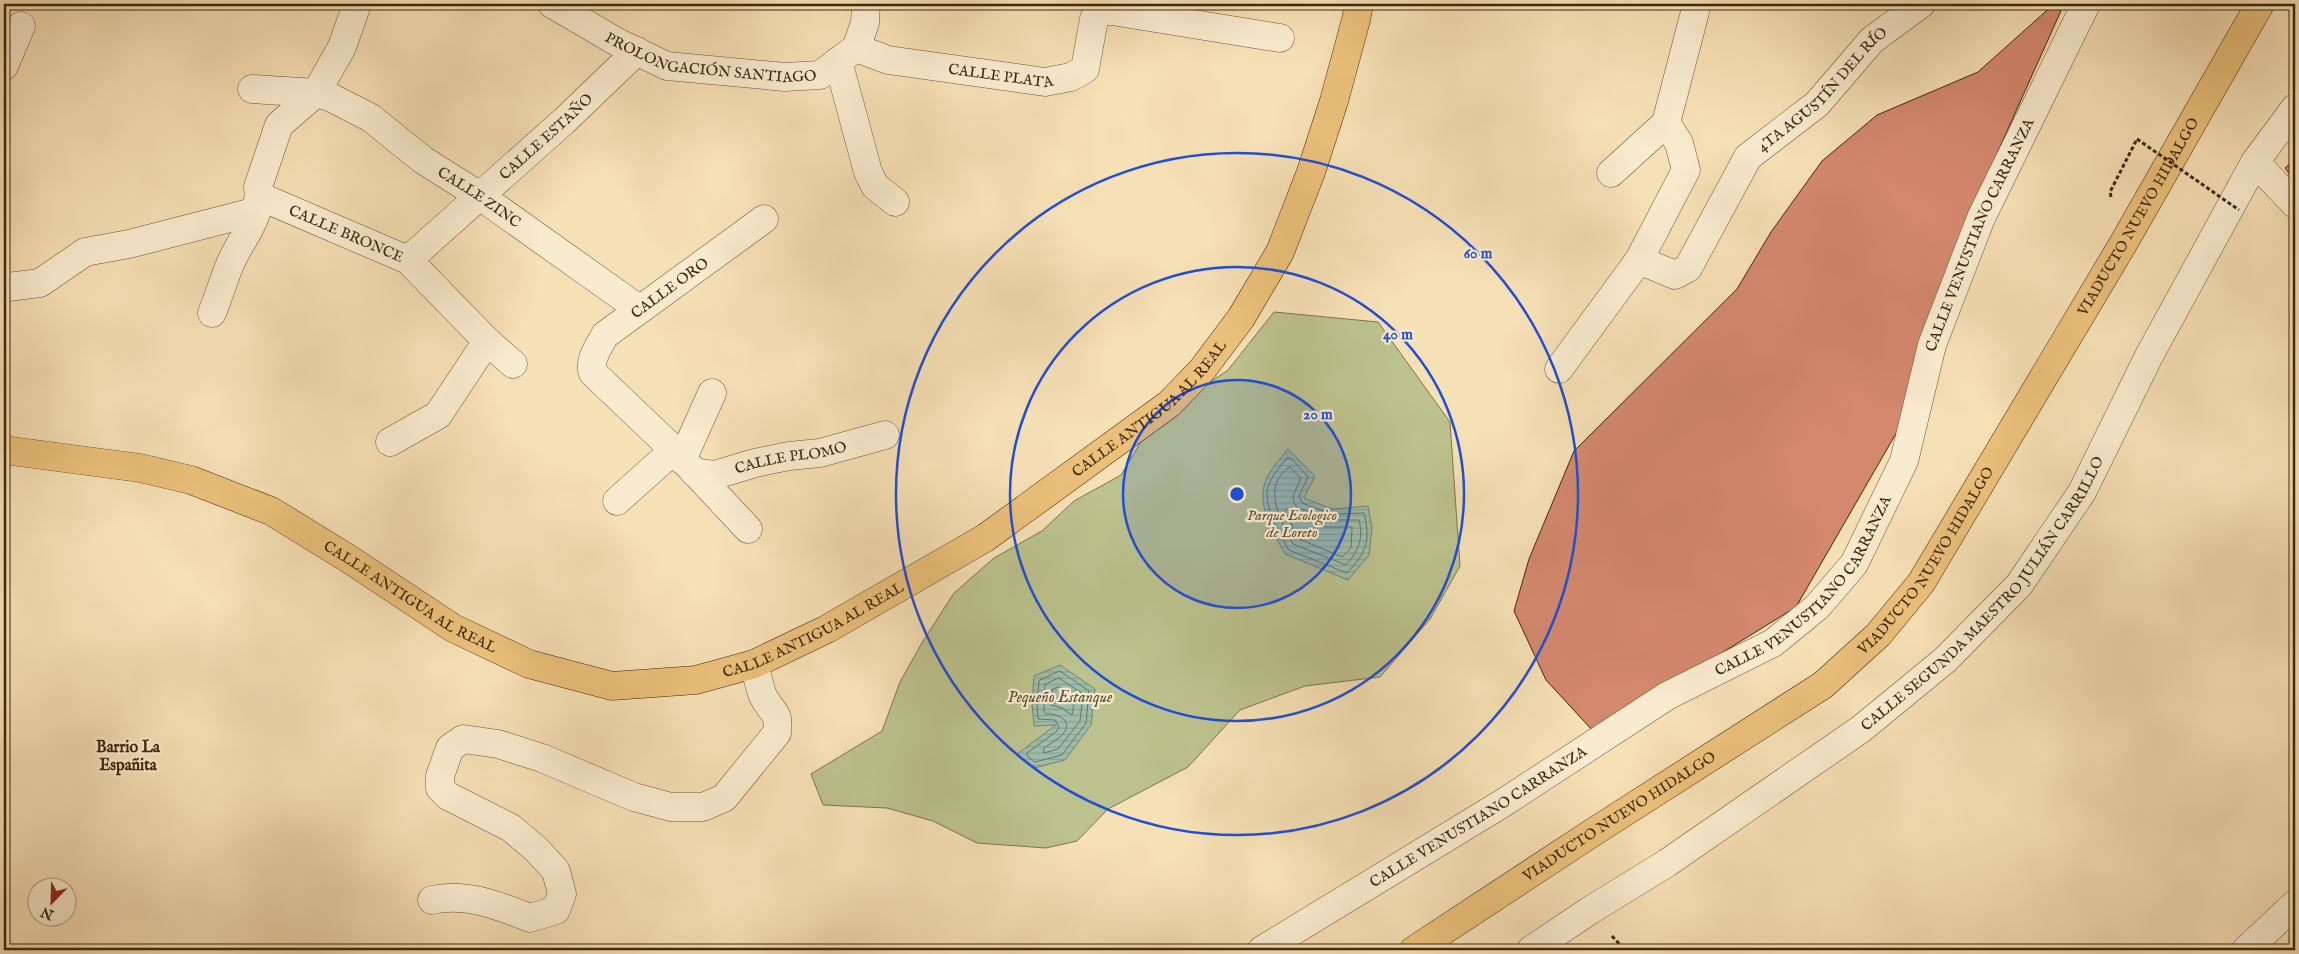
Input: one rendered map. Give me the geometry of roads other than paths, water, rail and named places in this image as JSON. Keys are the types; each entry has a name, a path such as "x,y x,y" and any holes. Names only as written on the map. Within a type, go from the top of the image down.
{"main road":[{"name":"CALLE ANTIGUA AL REAL","path":"4,450 140,468 191,480 271,512 349,559 452,628 529,664 612,686 696,680 754,664 827,630 985,538 1169,404 1202,370 1241,318 1280,252 1311,172 1334,101 1359,4"},
{"name":"VIADUCTO NUEVO HIDALGO","path":"1414,950 1592,832 1823,685 1878,636 1921,584 2123,244 2260,4"}],"street":[{"path":"212,313 231,261 256,218 258,187 279,125 316,94 342,47 358,4"},
{"name":"PROLONGACIÓN SANTIAGO","path":"552,4 617,42 667,66 785,77 820,74 847,54"},
{"path":"866,4 865,23 847,54 868,172 875,186 895,202"},
{"path":"1611,173 1666,123 1695,12 1695,4"},
{"name":"4TA AGUSTÍN DEL RÍO","path":"1639,260 1675,275 1688,268 1748,157 1817,104 1872,40 1921,4"},
{"name":"CALLE VENUSTIANO CARRANZA","path":"1262,950 1503,803 1667,696 1773,643 1824,600 1854,564 1904,461 1932,345 1978,227 2086,4"},
{"name":"CALLE PLATA","path":"847,54 1046,82 1071,77 1085,69 1094,19 1098,11 1112,11 1280,38"},
{"path":"4,66 21,26"},
{"name":"CALLE ESTAÑO","path":"408,260 637,51"},
{"name":"CALLE ZINC","path":"252,89 316,94 330,97 371,118 424,160 480,196 639,309"},
{"name":"CALLE SEGUNDA MAESTRO JULIÁN CARRILLO","path":"1531,950 1589,911 1667,863 1861,729 1945,660 2019,585 2082,492 2149,356 2255,162 2295,108"},
{"path":"1559,369 1639,260 1686,170 1679,143 1666,123"},
{"path":"2255,162 2295,204"},
{"path":"4,285 8,287 40,283 85,252 129,244 258,204"},
{"name":"CALLE BRONCE","path":"258,204 408,260 487,341 513,364"},
{"name":"CALLE ORO","path":"683,460 594,373 591,368 592,362 605,335 764,218"},
{"path":"390,442 438,415 487,341"},
{"path":"617,500 683,460 712,393"},
{"name":"CALLE PLOMO","path":"683,460 716,475 754,463 789,456 820,453 885,436"},
{"path":"683,460 748,530"},
{"path":"432,900 445,897 463,898 497,905 530,918 556,910 562,894 556,871 538,850 511,828 448,796 440,788 440,776 450,748 463,739 498,744 542,758 634,797 671,807 703,807 724,798 777,732 778,720 764,697 754,664"},
{"path":"2246,950 2295,904"}],"water":[{"path":"1288,449 1315,476 1304,498 1332,509 1368,506 1372,528 1369,555 1348,580 1285,554 1270,525 1264,504 1265,484 1271,471"},
{"name":"Pequeño Estanque","path":"1060,665 1095,689 1091,725 1065,760 1034,768 1017,754 1056,725 1034,726 1032,703 1034,676"}],"district":[{"name":"Barrio La Españita","path":"128,757"}],"park label":[{"name":"Parque Ecologico de Loreto","path":"1292,524"}]}
